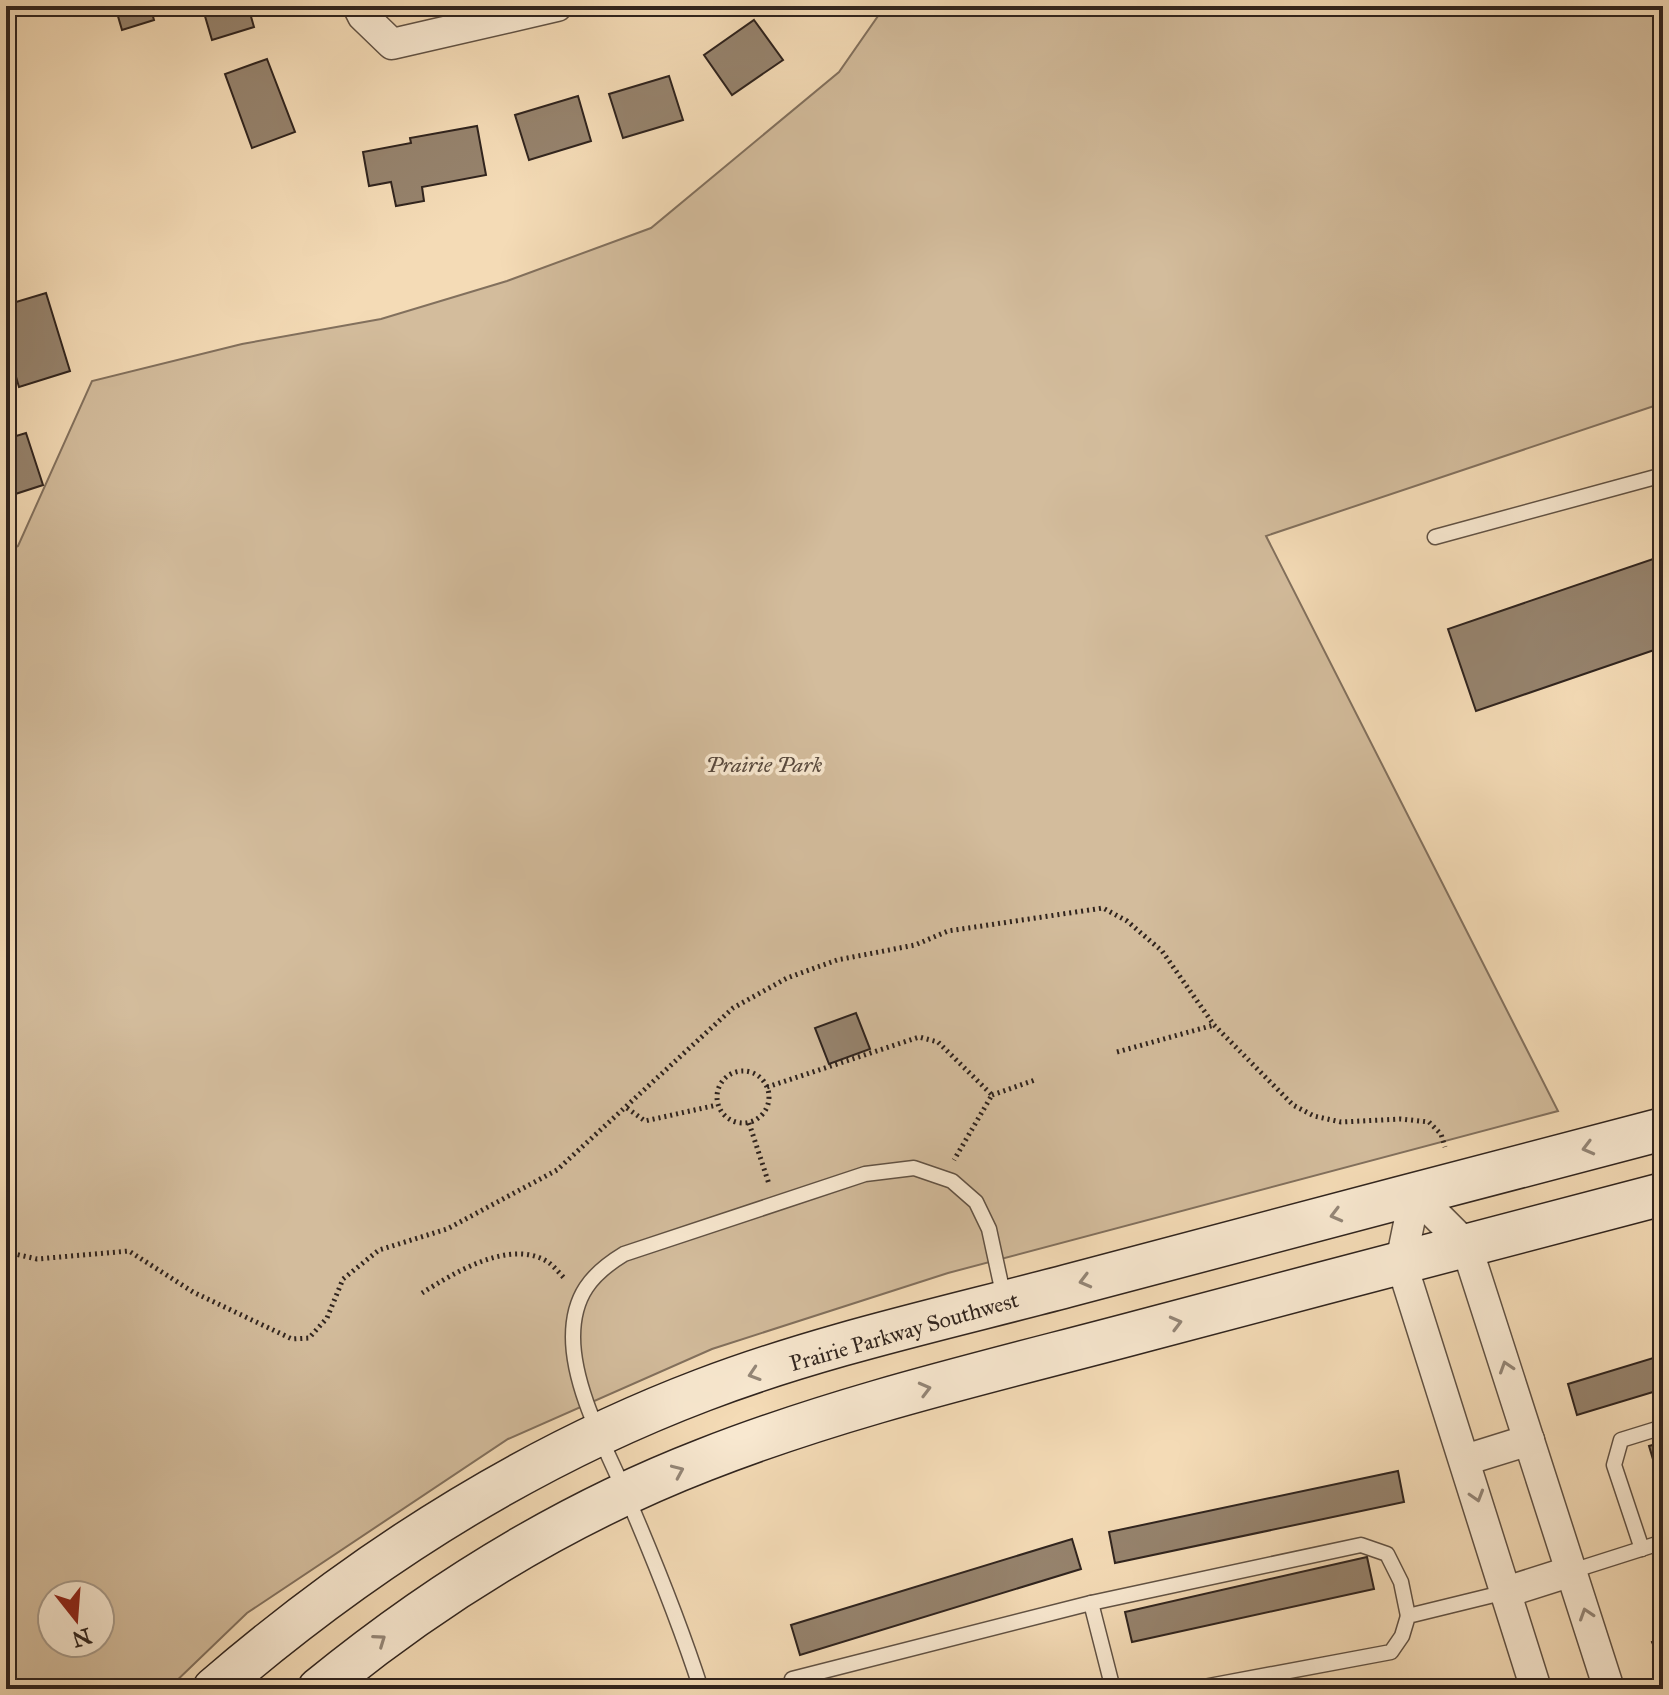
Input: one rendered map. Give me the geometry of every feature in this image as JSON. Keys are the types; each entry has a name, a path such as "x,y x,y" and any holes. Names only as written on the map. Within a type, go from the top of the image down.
{"street":[{"path":"358,6 363,16 392,44 557,6"},
{"name":"Prairie Parkway Southwest","path":"214,1689 304,1616 392,1552 497,1488 703,1390 862,1340 1663,1129"},
{"path":"1415,1194 1466,1245 1609,1689"},
{"path":"1415,1194 1401,1262 1536,1689"},
{"path":"319,1689 371,1647 475,1575 626,1494 703,1460 870,1404 1663,1194"},
{"path":"1465,1460 1529,1440"},
{"path":"1506,1592 1572,1571"}],"lane":[{"path":"1435,537 1663,475"},
{"path":"701,1689 676,1613 599,1437 573,1338 581,1295 598,1269 624,1254 865,1174 914,1168 946,1179 976,1202 989,1229 1005,1302"},
{"path":"1642,1549 1614,1465 1616,1453 1621,1440 1663,1427"},
{"path":"1572,1571 1663,1542"},
{"path":"792,1679 1091,1603 1361,1545 1387,1554 1401,1582 1408,1616 1402,1636 1391,1652 1193,1689"},
{"path":"1408,1616 1506,1592"},
{"path":"1091,1603 1113,1689"}],"path":[{"path":"6,1252 37,1259 129,1251 193,1292 292,1339 309,1338 327,1318 343,1279 379,1250 447,1229 512,1197 557,1170 733,1008 787,978 837,960 915,945 948,931 1103,908 1127,921 1162,951 1214,1025 1293,1105 1314,1116 1341,1122 1429,1122 1441,1134 1445,1147"},
{"path":"1117,1052 1214,1025"},
{"path":"767,1087 919,1037 938,1042 992,1095"},
{"path":"735,1072 752,1073 767,1087 767,1109 749,1123 729,1120 717,1105 721,1082 735,1072"},
{"path":"946,1179 992,1095 1035,1080"},
{"path":"627,1108 645,1121 717,1105"},
{"path":"749,1123 776,1204"},
{"path":"422,1293 453,1274 514,1254 547,1261 581,1295"}],"green space":[{"name":"Prairie Park","path":"885,6 1663,6 1663,403 1266,536 1558,1111 948,1273 712,1349 508,1439 247,1613 168,1689 6,1689 6,552 18,546 92,381 242,344 381,319 507,281 651,228 839,72"}],"building":[{"path":"115,6 150,6 154,20 122,30"},
{"path":"202,6 248,6 254,27 212,40"},
{"path":"754,20 783,60 732,95 704,55"},
{"path":"267,59 295,132 252,148 225,74"},
{"path":"669,76 683,120 623,138 609,94"},
{"path":"578,96 591,141 529,160 515,115"},
{"path":"477,126 486,175 422,187 424,201 396,206 391,182 369,186 363,152 411,143 410,138"},
{"path":"46,293 70,371 19,387 6,343 6,305"},
{"path":"26,433 43,485 6,497 6,439"},
{"path":"1656,558 1663,579 1663,647 1476,711 1448,629"},
{"path":"856,1013 870,1049 829,1064 815,1028"},
{"path":"1663,1355 1663,1389 1577,1415 1568,1384"},
{"path":"1663,1442 1663,1475 1658,1476 1649,1446"},
{"path":"1398,1471 1404,1502 1115,1563 1109,1532"},
{"path":"1072,1539 1081,1569 800,1655 791,1625"},
{"path":"1367,1557 1374,1589 1132,1642 1125,1612"},
{"path":"1663,1637 1663,1667 1652,1642"}]}
